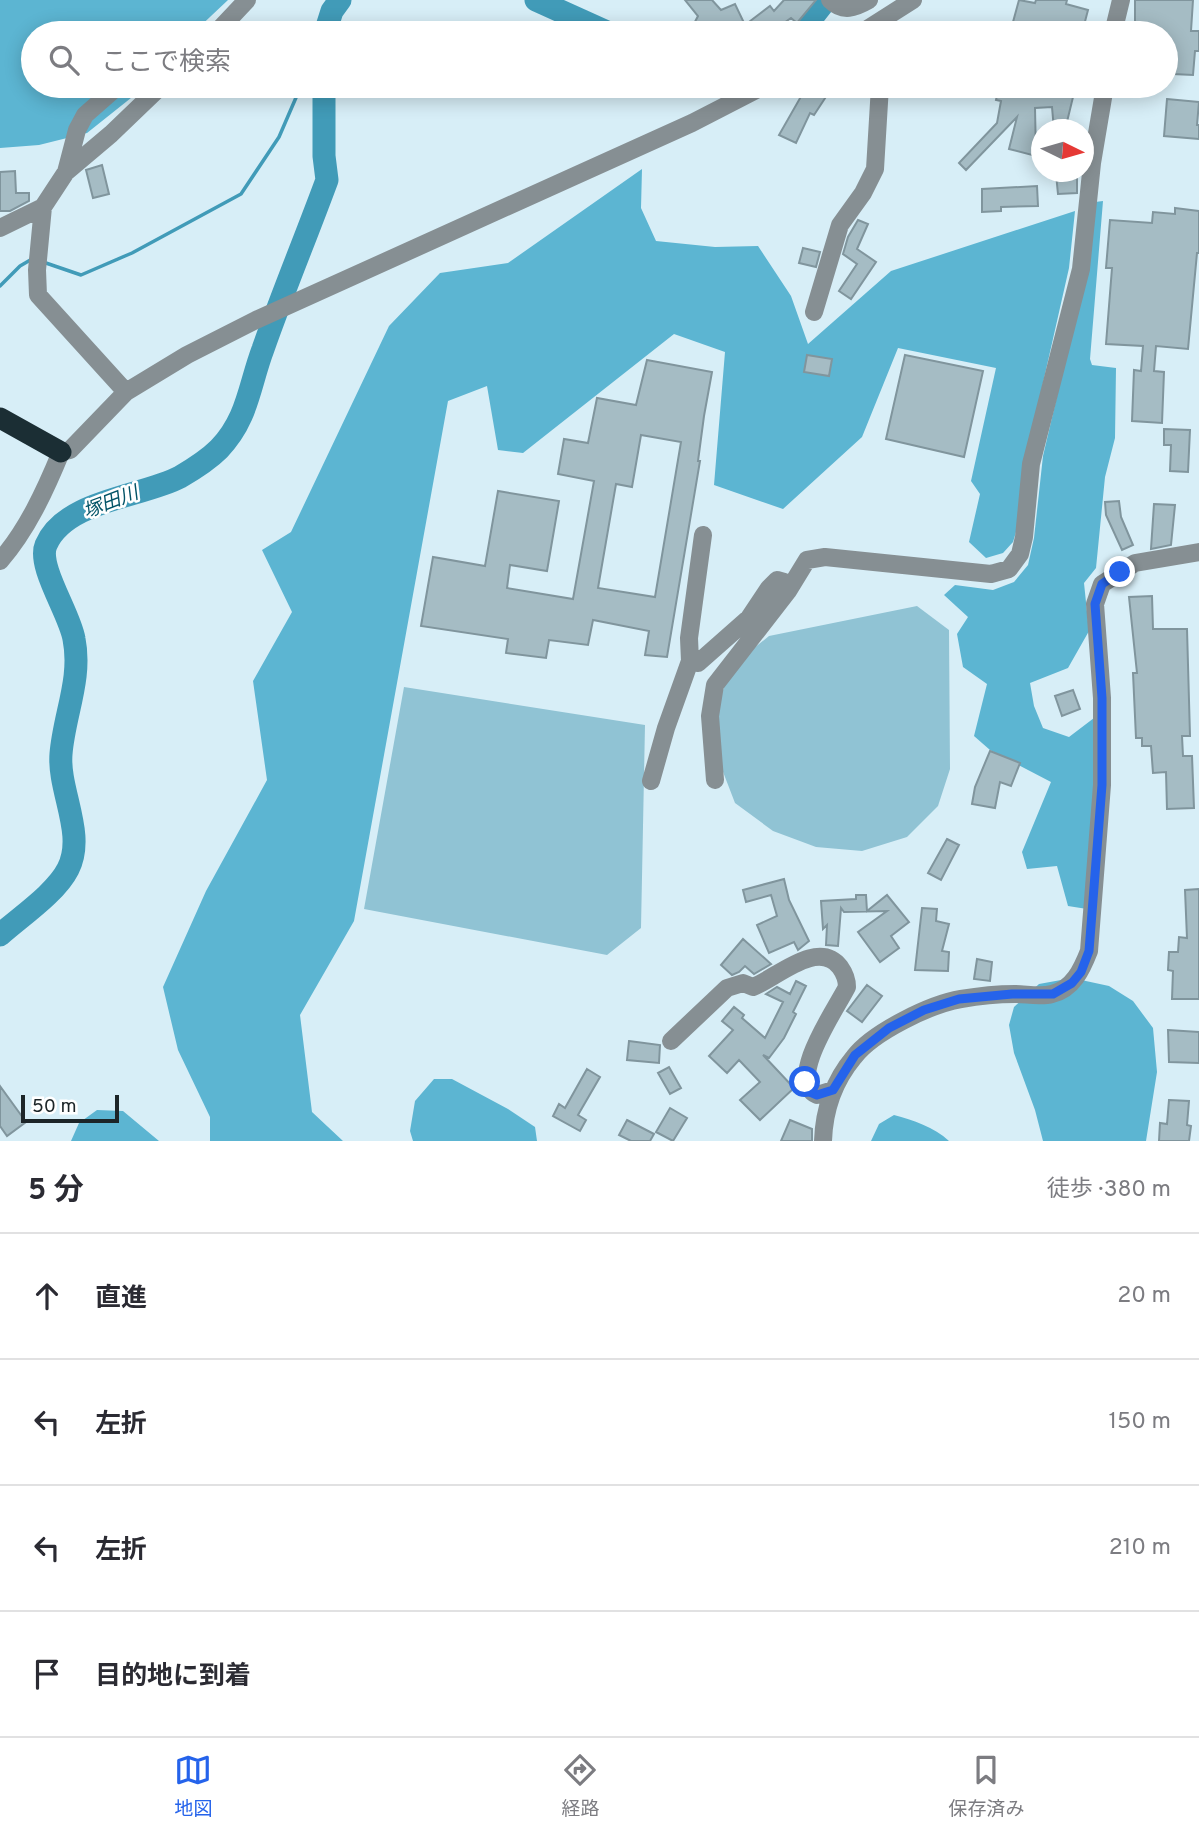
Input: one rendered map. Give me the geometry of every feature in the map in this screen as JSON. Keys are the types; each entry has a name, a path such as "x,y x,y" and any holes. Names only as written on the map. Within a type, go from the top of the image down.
{"highway":[{"path":"0,418 61,452"}],"street":[{"path":"227,21 247,0"},
{"path":"833,3 851,9 869,0"},
{"path":"1116,21 1121,0"},
{"path":"878,21 905,2"},
{"path":"66,172 81,122 105,98"},
{"path":"126,392 38,295 37,270 43,207 66,172 148,98"},
{"path":"0,561 19,537 48,484 61,452 70,450 126,392 187,355 256,320 740,98"},
{"path":"814,312 840,225 863,193 875,169 879,98"},
{"path":"715,780 710,716 715,685 788,591 807,560 825,557 990,573 1009,569 1020,554 1031,464 1081,270 1092,163 1103,98"},
{"path":"0,228 43,207"},
{"path":"651,781 669,718 690,661 690,638 703,535"},
{"path":"823,1141 824,1119 833,1090 855,1055 889,1028 924,1010 959,999 1012,994 1053,994 1072,983 1081,972 1089,951 1102,785 1102,698 1095,604 1102,584 1135,564 1199,552"},
{"path":"690,661 698,663 749,618 777,580 784,582 788,591"},
{"path":"671,1041 727,988 743,983 753,987 774,973 801,961 825,957 838,963 847,978 847,987 811,1055 805,1082 810,1092 817,1095 833,1090"}],"shaded area":[{"path":"0,0 228,0 206,21 21,21 21,98 131,98 87,133 39,145 0,148"},
{"path":"642,169 641,208 656,241 715,247 758,246 791,296 808,344 891,271 1075,211 1069,268 1024,467 1019,522 1013,542 1003,553 986,558 969,542 980,494 971,481 996,368 898,348 862,437 783,509 714,485 725,352 674,334 523,453 498,450 487,386 448,401 354,921 300,1015 312,1112 343,1141 210,1141 210,1117 178,1050 163,987 206,891 267,780 253,681 292,612 262,550 291,532 389,326 440,273 508,263"},
{"path":"1103,201 1090,359 1092,365 1116,368 1115,438 1105,477 1096,568 1084,583 1089,631 1068,668 1030,683 1034,706 1043,728 1069,737 1094,718 1098,776 1087,909 1068,906 1057,866 1027,869 1022,852 1051,782 990,750 974,736 987,684 963,667 957,634 968,617 944,595 955,585 993,590 1014,582 1028,565 1034,538 1043,456 1088,264 1095,202"},
{"path":"917,606 949,630 950,769 938,806 907,837 862,851 816,847 773,831 735,803 720,764 715,710 733,665 769,636"},
{"path":"404,687 645,725 641,928 607,955 364,909"},
{"path":"1072,978 1109,986 1133,1001 1153,1028 1157,1072 1146,1141 1043,1141 1035,1110 1014,1053 1009,1025 1014,1007 1039,984"},
{"path":"434,1079 452,1079 508,1109 535,1127 537,1141 413,1141 410,1131 415,1101"},
{"path":"97,1110 123,1111 159,1141 71,1141 79,1123"},
{"path":"894,1115 930,1128 949,1141 871,1141 879,1124"}],"building":[{"path":"685,0 712,0 721,10 735,4 743,21 695,21 698,16"},
{"path":"784,0 816,0 799,21 791,18 787,21 750,21 770,6 774,11"},
{"path":"1019,0 1035,3 1036,0 1067,0 1066,4 1088,10 1085,21 1013,21"},
{"path":"1135,0 1193,0 1191,31 1199,31 1199,51 1195,51 1193,75 1178,74 1178,21 1135,21"},
{"path":"800,98 825,98 814,115 810,113 796,143 779,135"},
{"path":"996,98 1073,98 1068,119 1053,119 1052,107 1035,108 1035,119 1031,119 1031,155 1009,149 1017,117 966,170 959,163 997,123 1001,101"},
{"path":"1167,99 1199,102 1199,139 1164,136"},
{"path":"102,165 109,194 93,198 86,170"},
{"path":"15,171 16,193 29,193 29,201 10,211 0,211 0,172"},
{"path":"1057,182 1077,182 1077,193 1058,194"},
{"path":"1037,186 1038,206 1001,207 1001,211 982,212 982,189"},
{"path":"1175,208 1199,211 1199,253 1188,349 1156,346 1154,371 1164,372 1162,423 1132,421 1134,370 1141,371 1143,346 1106,344 1112,268 1106,268 1110,220 1152,223 1153,212 1175,214"},
{"path":"858,220 868,224 857,249 876,262 851,299 839,291 857,264 843,254 848,237"},
{"path":"803,248 820,252 816,267 799,263"},
{"path":"807,355 832,359 829,376 804,372"},
{"path":"905,355 983,371 964,457 886,439"},
{"path":"647,360 712,372 667,657 645,655 649,631 593,620 588,645 549,640 546,658 506,653 508,639 421,626 433,557 485,566 498,491 559,501 547,571 510,565 507,588 573,599 594,481 558,474 564,439 588,443 597,398 636,405","holes":["641,435 681,442 655,597 598,588 616,484 632,487"]},
{"path":"1164,429 1190,430 1188,472 1170,471 1171,445 1164,445"},
{"path":"1119,501 1121,517 1133,545 1122,550 1106,515 1105,502"},
{"path":"1154,504 1175,505 1171,545 1151,549"},
{"path":"1152,596 1153,629 1187,629 1190,736 1182,736 1183,756 1192,756 1194,808 1167,809 1166,772 1153,773 1151,746 1142,746 1142,738 1136,738 1133,673 1137,673 1129,597"},
{"path":"1073,690 1080,709 1062,716 1055,696"},
{"path":"990,751 1020,763 1011,786 1000,782 995,808 972,804 975,787"},
{"path":"947,839 959,845 941,880 928,873"},
{"path":"784,879 789,900 809,941 798,950 794,942 769,953 757,925 777,916 771,895 746,902 743,890"},
{"path":"1199,889 1199,999 1172,999 1173,971 1168,970 1169,952 1178,952 1179,937 1187,938 1185,890"},
{"path":"856,895 866,895 867,911 887,895 909,922 891,936 899,948 880,962 858,932 887,911 844,912 841,908 838,946 826,945 827,925 823,929 821,901 856,899"},
{"path":"922,908 937,909 936,921 949,924 942,951 949,952 948,971 915,970"},
{"path":"743,939 771,964 754,974 745,966 732,975 721,965"},
{"path":"977,959 992,962 990,981 974,979"},
{"path":"796,981 806,986 793,1012 796,1014 784,1038 769,1058 763,1055 794,1088 760,1120 740,1100 760,1082 739,1060 727,1073 709,1056 733,1030 722,1021 734,1007 744,1015 742,1018 765,1038 783,1002 766,994 777,987 790,994"},
{"path":"867,985 882,996 862,1022 847,1011"},
{"path":"1168,1030 1199,1032 1199,1063 1169,1062"},
{"path":"629,1041 660,1045 659,1063 627,1060"},
{"path":"669,1067 681,1088 670,1094 658,1073"},
{"path":"587,1069 600,1077 578,1115 586,1120 580,1131 553,1116 559,1104 565,1108"},
{"path":"0,1086 26,1122 7,1136 0,1126"},
{"path":"1169,1100 1189,1101 1189,1141 1159,1141 1160,1123 1167,1124"},
{"path":"670,1108 687,1118 673,1141 656,1132"},
{"path":"627,1120 654,1134 650,1141 631,1141 619,1135"},
{"path":"790,1120 812,1129 812,1141 781,1141"}],"waterway":[{"name":"塚田川","path":"329,21 340,0"},
{"name":"塚田川","path":"536,0 582,21"},
{"name":"塚田川","path":"809,21 826,0"},
{"path":"43,262 81,275 132,253 241,194 279,137 296,98"},
{"name":"塚田川","path":"0,935 55,887 68,869 73,856 73,827 63,783 61,754 74,683 76,654 71,629 46,565 46,545 56,530 70,518 87,509 180,477 219,449 229,438 247,402 258,363 327,180 324,156 324,98"},
{"path":"0,286 20,266 32,259"}],"route":[{"path":"805,1082 810,1092 817,1095 833,1090 855,1055 889,1028 924,1010 959,999 1012,994 1053,994 1072,983 1081,972 1089,951 1102,785 1102,698 1095,604 1102,584 1120,572"}]}
